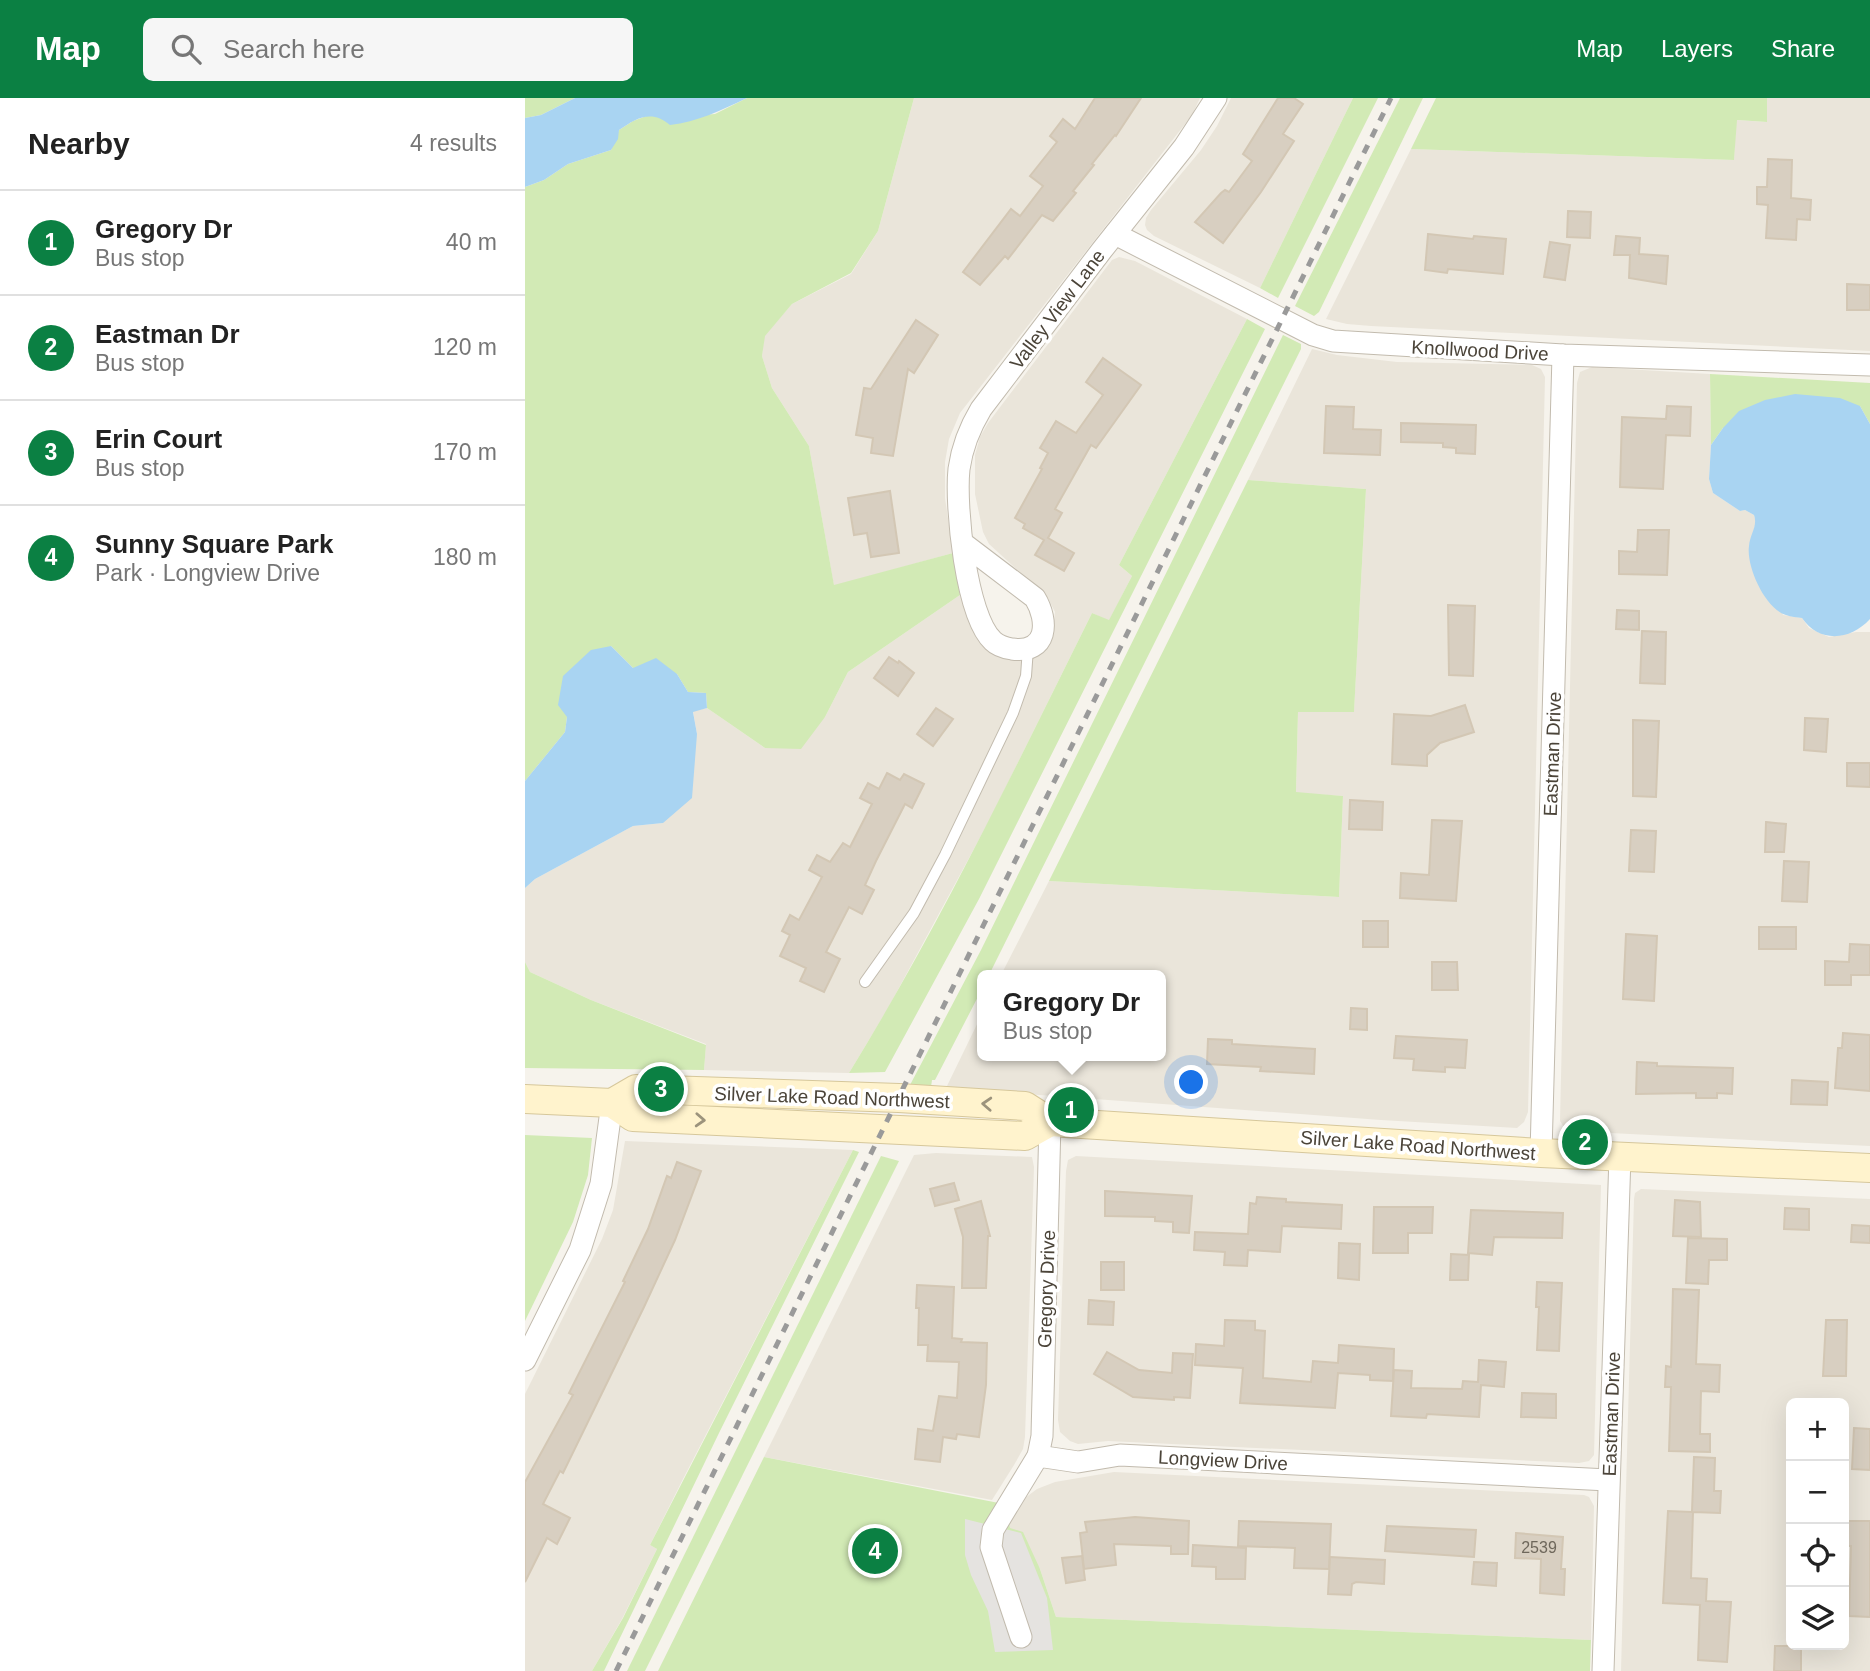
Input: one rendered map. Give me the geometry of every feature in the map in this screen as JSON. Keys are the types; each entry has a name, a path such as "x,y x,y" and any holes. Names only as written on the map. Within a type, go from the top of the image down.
{"main road":[{"name":"Silver Lake Road Northwest","path":"525,1099 612,1102 633,1117 1025,1136 1051,1122 1541,1153 1870,1168"}],"street":[{"name":"Valley View Lane","path":"1028,648 1016,649 995,643 982,628 971,595 959,499 959,471 968,430 981,409 1184,147 1216,98"},
{"name":"Knollwood Drive","path":"1115,234 1313,335 1333,341 1563,355 1870,366"},
{"name":"Eastman Drive","path":"1541,1153 1563,355"},
{"path":"964,544 1035,598 1042,610 1042,639 1035,646 1028,648"},
{"path":"525,1360 580,1250 601,1184 612,1102"},
{"name":"Gregory Drive","path":"1038,1456 1042,1436 1051,1122"},
{"name":"Eastman Drive","path":"1603,1671 1620,1156"},
{"name":"Longview Drive","path":"1038,1456 1078,1462 1120,1455 1608,1480"},
{"path":"1021,1637 991,1547 993,1530 1038,1456"}],"lane":[{"path":"865,982 914,914 945,855 1013,713 1026,676 1028,648"}],"shaded area":[{"path":"914,98 1200,98 1192,115 960,413 949,439 945,462 945,498 953,553 834,586 809,446 772,388 762,356 764,336 792,304 851,274 878,231"},
{"path":"1231,98 1353,98 1260,288 1154,236 1145,225 1151,210 1201,150"},
{"path":"1767,98 1870,98 1870,351 1371,326 1326,319 1411,149 1734,160 1736,120 1766,122"},
{"path":"1119,257 1135,261 1247,319 1119,565 1132,576 1109,621 1092,613 989,821 887,1010 849,1073 704,1070 706,1044 591,1000 530,972 525,962 525,888 535,879 633,826 663,823 697,734 693,711 707,708 765,748 825,717 848,672 960,595 970,619 994,655 1020,661 1042,651 1052,638 1055,612 1048,598 989,544 983,532 975,494 975,455 980,437 988,423 1112,260"},
{"path":"1312,349 1337,355 1397,362 1532,365 1541,369 1545,377 1528,1112 1524,1122 1517,1128 946,1088 977,1024 977,1061 1166,1061 1166,970 1004,970 1049,881 1339,897 1343,796 1296,793 1298,712 1354,711 1366,489 1248,480"},
{"path":"1592,367 1710,374 1709,479 1713,493 1740,511 1745,510 1754,515 1756,522 1749,547 1783,615 1802,618 1809,628 1829,637 1870,632 1870,1146 1570,1131 1566,1130 1560,1121 1577,383 1580,372"},
{"path":"625,1141 853,1150 683,1479 650,1545 657,1549 592,1671 525,1671 525,1394 602,1239 613,1210"},
{"path":"936,1153 1032,1157 1034,1167 1025,1437 1023,1449 992,1500 764,1457 914,1155"},
{"path":"1076,1156 1601,1185 1594,1455 1589,1461 1579,1463 1108,1441 1078,1444 1070,1441 1060,1432 1058,1420 1066,1171 1068,1160"},
{"path":"1641,1189 1870,1199 1870,1671 1621,1671 1635,1193"},
{"path":"1114,1472 1584,1495 1589,1497 1594,1506 1591,1640 1056,1617 1040,1569 1010,1529 1009,1521 1025,1498 1037,1489 1055,1482"},
{"path":"965,1519 1021,1533 1047,1598 1053,1650 995,1652 988,1611 965,1555"}],"green space":[{"path":"525,98 575,98 541,115 525,118"},
{"path":"747,98 914,98 878,231 851,273 792,304 765,336 762,356 772,388 809,446 834,585 953,553 960,595 848,672 825,717 801,749 765,748 707,708 706,693 688,692 677,674 633,668 611,646 567,717 565,732 525,781 525,187 544,180 568,164 611,150 619,130 633,121 649,115 662,118 715,114"},
{"path":"1353,98 1378,98 1278,298 1260,288"},
{"path":"1400,98 1423,98 1319,312 1314,316 1295,306"},
{"path":"1436,98 1767,98 1767,122 1737,120 1734,160 1411,149"},
{"path":"1247,319 1265,329 979,899 885,1072 849,1073 946,903 1092,613 1109,620 1132,576 1119,565"},
{"path":"1283,335 1301,344 1301,349 991,970 977,970 977,999 935,1080 932,1080 931,1087 910,1085 981,950"},
{"path":"1710,374 1870,383 1870,424 1860,406 1723,428 1711,445"},
{"path":"1248,480 1366,489 1354,712 1298,712 1296,792 1343,796 1339,897 1049,881"},
{"path":"525,962 530,972 591,1000 706,1045 704,1070 525,1068"},
{"path":"525,1135 592,1138 588,1175 573,1222 525,1321"},
{"path":"853,1150 859,1152 604,1671 592,1671 623,1618 657,1549 650,1545"},
{"path":"881,1156 899,1161 645,1671 627,1671"},
{"path":"764,1457 1019,1507 1009,1521 1010,1528 1023,1532 1040,1569 1056,1617 1591,1640 1590,1671 658,1671"}],"water":[{"path":"575,98 747,98 709,115 670,125 657,117 638,119 619,130 618,139 611,150 568,164 544,180 525,187 525,118 541,115"},
{"path":"1795,394 1840,398 1860,406 1870,424 1870,619 1853,632 1844,635 1817,632 1802,618 1778,611 1764,596 1754,575 1749,554 1754,515 1745,510 1740,511 1713,493 1709,479 1711,445 1739,411 1765,400"},
{"path":"611,646 633,668 656,658 677,674 688,692 706,693 707,708 693,712 697,734 692,798 663,823 633,826 535,879 525,888 525,781 565,732 567,717 558,705 563,676 591,650"}],"building":[{"path":"1095,98 1141,98 1116,136 1073,191 1076,193 1053,221 1042,215 1008,259 1005,256 980,285 963,272 1011,209 1020,216 1043,186 1030,176 1057,142 1050,136 1063,119 1075,129"},
{"path":"1278,98 1294,98 1303,104 1283,134 1294,141 1223,243 1195,222 1221,193 1225,190 1229,192 1252,161 1243,154"},
{"path":"1768,159 1792,160 1791,198 1811,200 1810,220 1797,219 1796,240 1766,238 1768,205 1757,204 1757,187 1767,187"},
{"path":"1568,211 1591,212 1590,238 1567,237"},
{"path":"1428,234 1473,239 1474,236 1506,239 1503,274 1448,269 1447,273 1425,270"},
{"path":"1616,236 1640,238 1639,254 1668,256 1666,284 1629,278 1630,255 1614,255"},
{"path":"1550,242 1570,245 1565,280 1544,277"},
{"path":"1847,284 1870,285 1870,310 1847,310"},
{"path":"916,320 938,335 914,373 908,369 893,456 871,453 873,438 856,435 864,388 871,389"},
{"path":"1103,358 1141,385 1096,448 1091,445 1055,509 1062,513 1048,538 1074,553 1064,571 1035,555 1044,540 1023,528 1025,524 1015,518 1042,469 1040,468 1048,453 1040,448 1056,421 1076,433 1103,395 1086,382"},
{"path":"1326,406 1354,407 1353,429 1381,430 1380,455 1324,453"},
{"path":"1667,406 1691,407 1690,436 1666,435 1663,489 1620,487 1622,417 1666,419"},
{"path":"1401,423 1476,425 1475,454 1456,453 1456,448 1443,447 1443,443 1401,442"},
{"path":"890,491 899,553 871,557 867,533 854,535 848,498"},
{"path":"1638,530 1669,530 1667,575 1619,574 1619,551 1637,552"},
{"path":"1448,605 1475,606 1473,676 1449,675"},
{"path":"1617,610 1639,611 1639,630 1616,629"},
{"path":"1642,631 1666,632 1665,684 1640,683"},
{"path":"889,657 914,673 898,696 874,678"},
{"path":"1465,705 1474,732 1440,743 1427,755 1427,766 1392,764 1394,714 1431,716"},
{"path":"936,708 953,719 933,746 917,734"},
{"path":"1805,718 1828,719 1826,752 1804,750"},
{"path":"1633,720 1659,721 1656,797 1633,796"},
{"path":"1847,763 1870,763 1870,787 1847,786"},
{"path":"887,773 900,780 904,774 924,784 912,808 905,804 876,861 865,885 874,890 862,914 849,907 826,952 840,959 824,992 800,981 806,968 780,956 790,935 782,931 790,915 799,920 822,877 809,870 817,855 830,862 843,843 850,847 872,804 860,798 868,783 879,789"},
{"path":"1350,800 1383,802 1382,830 1349,829"},
{"path":"1432,820 1462,821 1456,901 1400,898 1401,873 1429,875"},
{"path":"1766,822 1786,824 1784,852 1765,852"},
{"path":"1631,830 1656,831 1654,872 1629,871"},
{"path":"1784,861 1809,862 1807,902 1782,901"},
{"path":"1363,921 1388,921 1388,947 1363,947"},
{"path":"1759,927 1796,927 1796,949 1759,949"},
{"path":"1626,934 1657,936 1654,1001 1623,999"},
{"path":"1850,944 1870,945 1870,975 1851,975 1851,985 1825,985 1825,961 1849,962"},
{"path":"1432,962 1457,962 1458,990 1432,990"},
{"path":"1351,1008 1367,1009 1367,1030 1350,1029"},
{"path":"1843,1033 1870,1035 1870,1091 1835,1088 1838,1048 1842,1048"},
{"path":"1396,1036 1467,1040 1465,1068 1445,1067 1445,1072 1413,1070 1414,1059 1394,1058"},
{"path":"1208,1039 1232,1040 1232,1044 1315,1049 1314,1074 1207,1064"},
{"path":"1637,1062 1657,1063 1657,1066 1733,1068 1732,1094 1717,1093 1717,1098 1696,1098 1696,1093 1636,1094"},
{"path":"1792,1080 1828,1082 1827,1105 1791,1104"},
{"path":"677,1162 701,1171 675,1240 644,1307 563,1473 560,1471 543,1504 570,1518 557,1544 547,1538 525,1582 525,1482 573,1395 569,1393 625,1282 623,1281 648,1229 667,1176 671,1178"},
{"path":"954,1183 959,1200 935,1206 930,1189"},
{"path":"1105,1191 1192,1196 1189,1233 1173,1232 1173,1222 1155,1221 1155,1217 1105,1216"},
{"path":"1257,1197 1286,1199 1286,1202 1342,1205 1341,1229 1282,1226 1280,1252 1248,1250 1247,1266 1224,1265 1225,1252 1194,1250 1195,1232 1248,1234 1250,1203 1256,1204"},
{"path":"1675,1200 1700,1202 1701,1237 1673,1236"},
{"path":"981,1201 990,1236 986,1288 962,1288 963,1237 955,1209"},
{"path":"1374,1207 1433,1207 1432,1233 1408,1233 1408,1253 1373,1253"},
{"path":"1785,1208 1809,1209 1809,1230 1784,1229"},
{"path":"1471,1210 1563,1213 1562,1238 1494,1237 1492,1255 1468,1253"},
{"path":"1852,1225 1870,1226 1870,1243 1851,1242"},
{"path":"1688,1238 1727,1239 1727,1260 1709,1260 1708,1284 1686,1283"},
{"path":"1339,1243 1360,1244 1359,1280 1338,1278"},
{"path":"1451,1254 1469,1255 1468,1280 1450,1280"},
{"path":"1101,1262 1124,1262 1124,1290 1101,1290"},
{"path":"1537,1282 1562,1283 1559,1351 1537,1350"},
{"path":"917,1285 954,1287 952,1338 962,1339 961,1342 987,1343 986,1385 979,1437 957,1434 956,1439 943,1437 940,1462 915,1459 918,1429 933,1431 939,1396 957,1398 959,1362 927,1361 928,1345 918,1345"},
{"path":"1673,1289 1699,1290 1696,1364 1720,1365 1719,1392 1701,1391 1700,1434 1710,1434 1710,1452 1669,1451 1671,1387 1665,1387 1666,1366 1671,1367"},
{"path":"1089,1300 1114,1302 1113,1325 1088,1324"},
{"path":"1225,1320 1255,1321 1255,1330 1265,1331 1263,1378 1311,1382 1313,1361 1338,1363 1339,1345 1394,1349 1393,1381 1370,1380 1370,1375 1338,1373 1335,1408 1240,1403 1243,1368 1195,1365 1196,1344 1224,1346"},
{"path":"1826,1320 1847,1320 1846,1376 1823,1376"},
{"path":"1107,1352 1139,1370 1172,1373 1173,1353 1193,1354 1190,1398 1174,1397 1174,1400 1133,1397 1094,1374"},
{"path":"1479,1360 1506,1362 1504,1387 1481,1385 1479,1417 1427,1414 1426,1418 1391,1416 1394,1370 1412,1371 1411,1388 1462,1389 1463,1381 1478,1382"},
{"path":"1522,1393 1556,1394 1556,1418 1521,1417"},
{"path":"1854,1428 1870,1429 1870,1470 1852,1469"},
{"path":"1694,1457 1715,1458 1714,1491 1721,1491 1720,1513 1693,1512 1691,1578 1707,1579 1706,1601 1731,1602 1727,1662 1698,1660 1700,1605 1663,1603 1668,1511 1692,1512"},
{"path":"1135,1517 1189,1521 1188,1554 1171,1554 1171,1546 1114,1544 1116,1565 1084,1569 1080,1533 1087,1532 1085,1522"},
{"path":"1239,1521 1331,1524 1329,1569 1294,1568 1295,1548 1238,1546"},
{"path":"1849,1521 1870,1521 1870,1617 1849,1616"},
{"path":"1387,1526 1476,1530 1474,1557 1385,1551"},
{"path":"1516,1533 1563,1537 1561,1569 1565,1569 1564,1595 1540,1593 1541,1559 1515,1558"},
{"path":"1193,1545 1246,1548 1245,1579 1216,1579 1216,1567 1192,1566"},
{"path":"1082,1556 1085,1580 1066,1583 1062,1558"},
{"path":"1330,1557 1385,1560 1384,1584 1356,1582 1352,1584 1351,1595 1328,1594"},
{"path":"1474,1562 1497,1563 1496,1586 1472,1584"},
{"path":"1775,1646 1786,1646 1786,1650 1801,1650 1801,1671 1774,1671"}],"railway":[{"path":"616,1671 1391,98"}],"place":[{"name":"Erin Court","path":"661,1089"},
{"name":"Gregory Dr","path":"1071,1110"},
{"name":"Eastman Dr","path":"1585,1142"},
{"name":"Sunny Square Park","path":"875,1551"}]}
